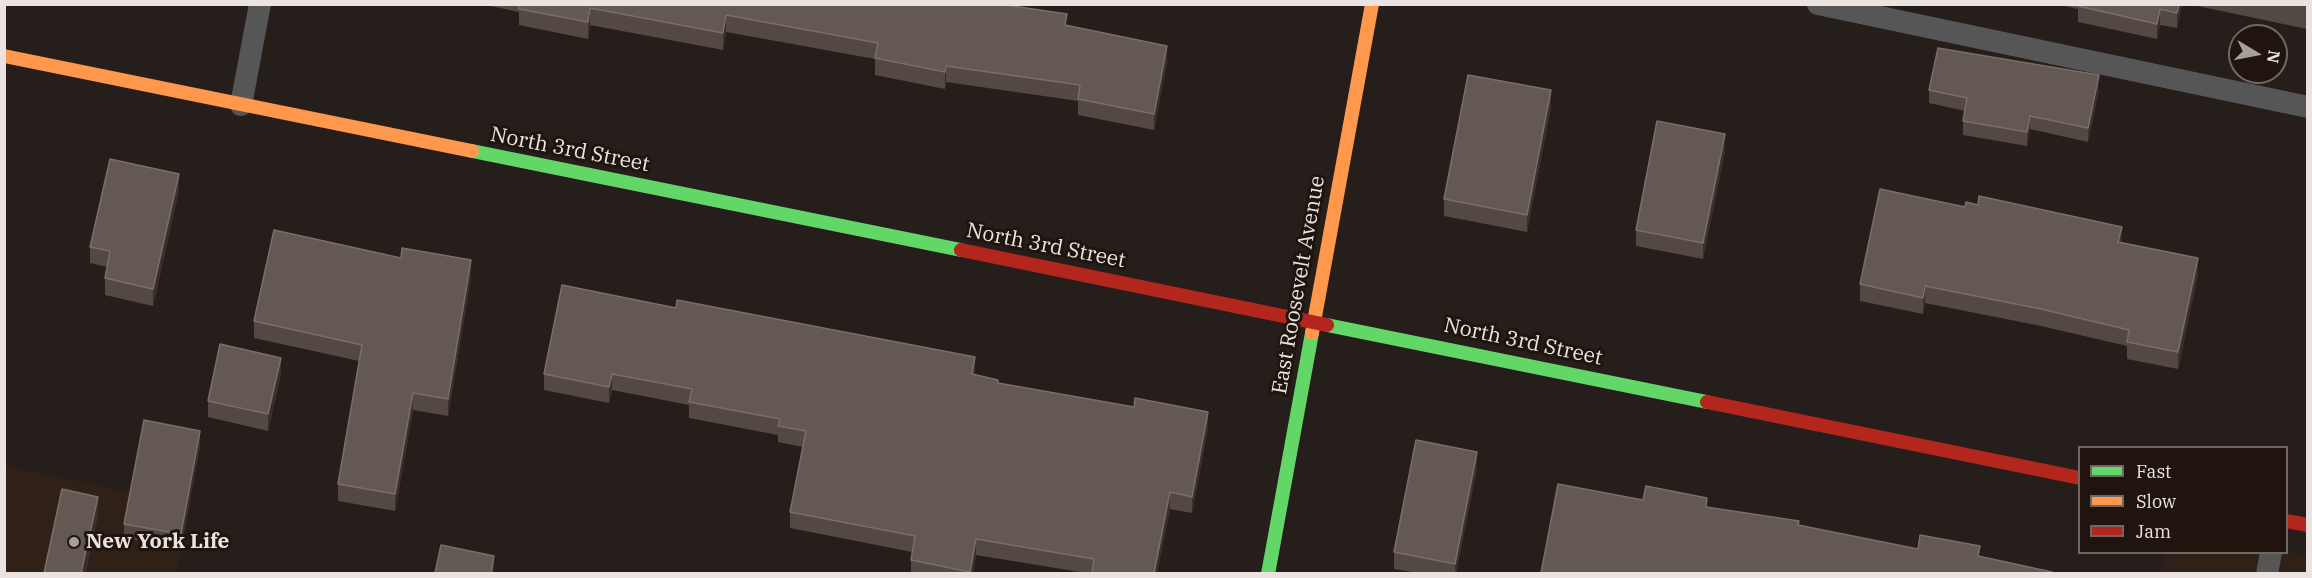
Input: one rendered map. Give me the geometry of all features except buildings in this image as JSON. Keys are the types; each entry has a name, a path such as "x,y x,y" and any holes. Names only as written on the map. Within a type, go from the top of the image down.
{"main road":[{"name":"East Roosevelt Avenue","path":"1268,573 1372,4"},
{"name":"North 3rd Street","path":"4,56 1315,320 2078,478"},
{"path":"2288,521 2307,525"}],"lane":[{"path":"241,105 260,4"},
{"path":"1818,4 2307,107"},
{"path":"2267,573 2271,554"}],"shaded area":[{"path":"5,466 190,505 176,573 5,574"},
{"path":"2288,552 2307,556 2307,573 2161,574 2165,554"}],"traffic: fast":[{"path":"472,151 961,250"},
{"path":"1327,325 1707,402"},
{"path":"1268,574 1312,333"}],"traffic: slow":[{"path":"1312,333 1372,4"},
{"path":"4,56 472,151"}],"traffic: jam":[{"path":"961,250 1327,325"},
{"path":"1707,402 2078,478"},
{"path":"2288,521 2308,525"}],"place":[{"name":"New York Life","path":"74,542"}]}
